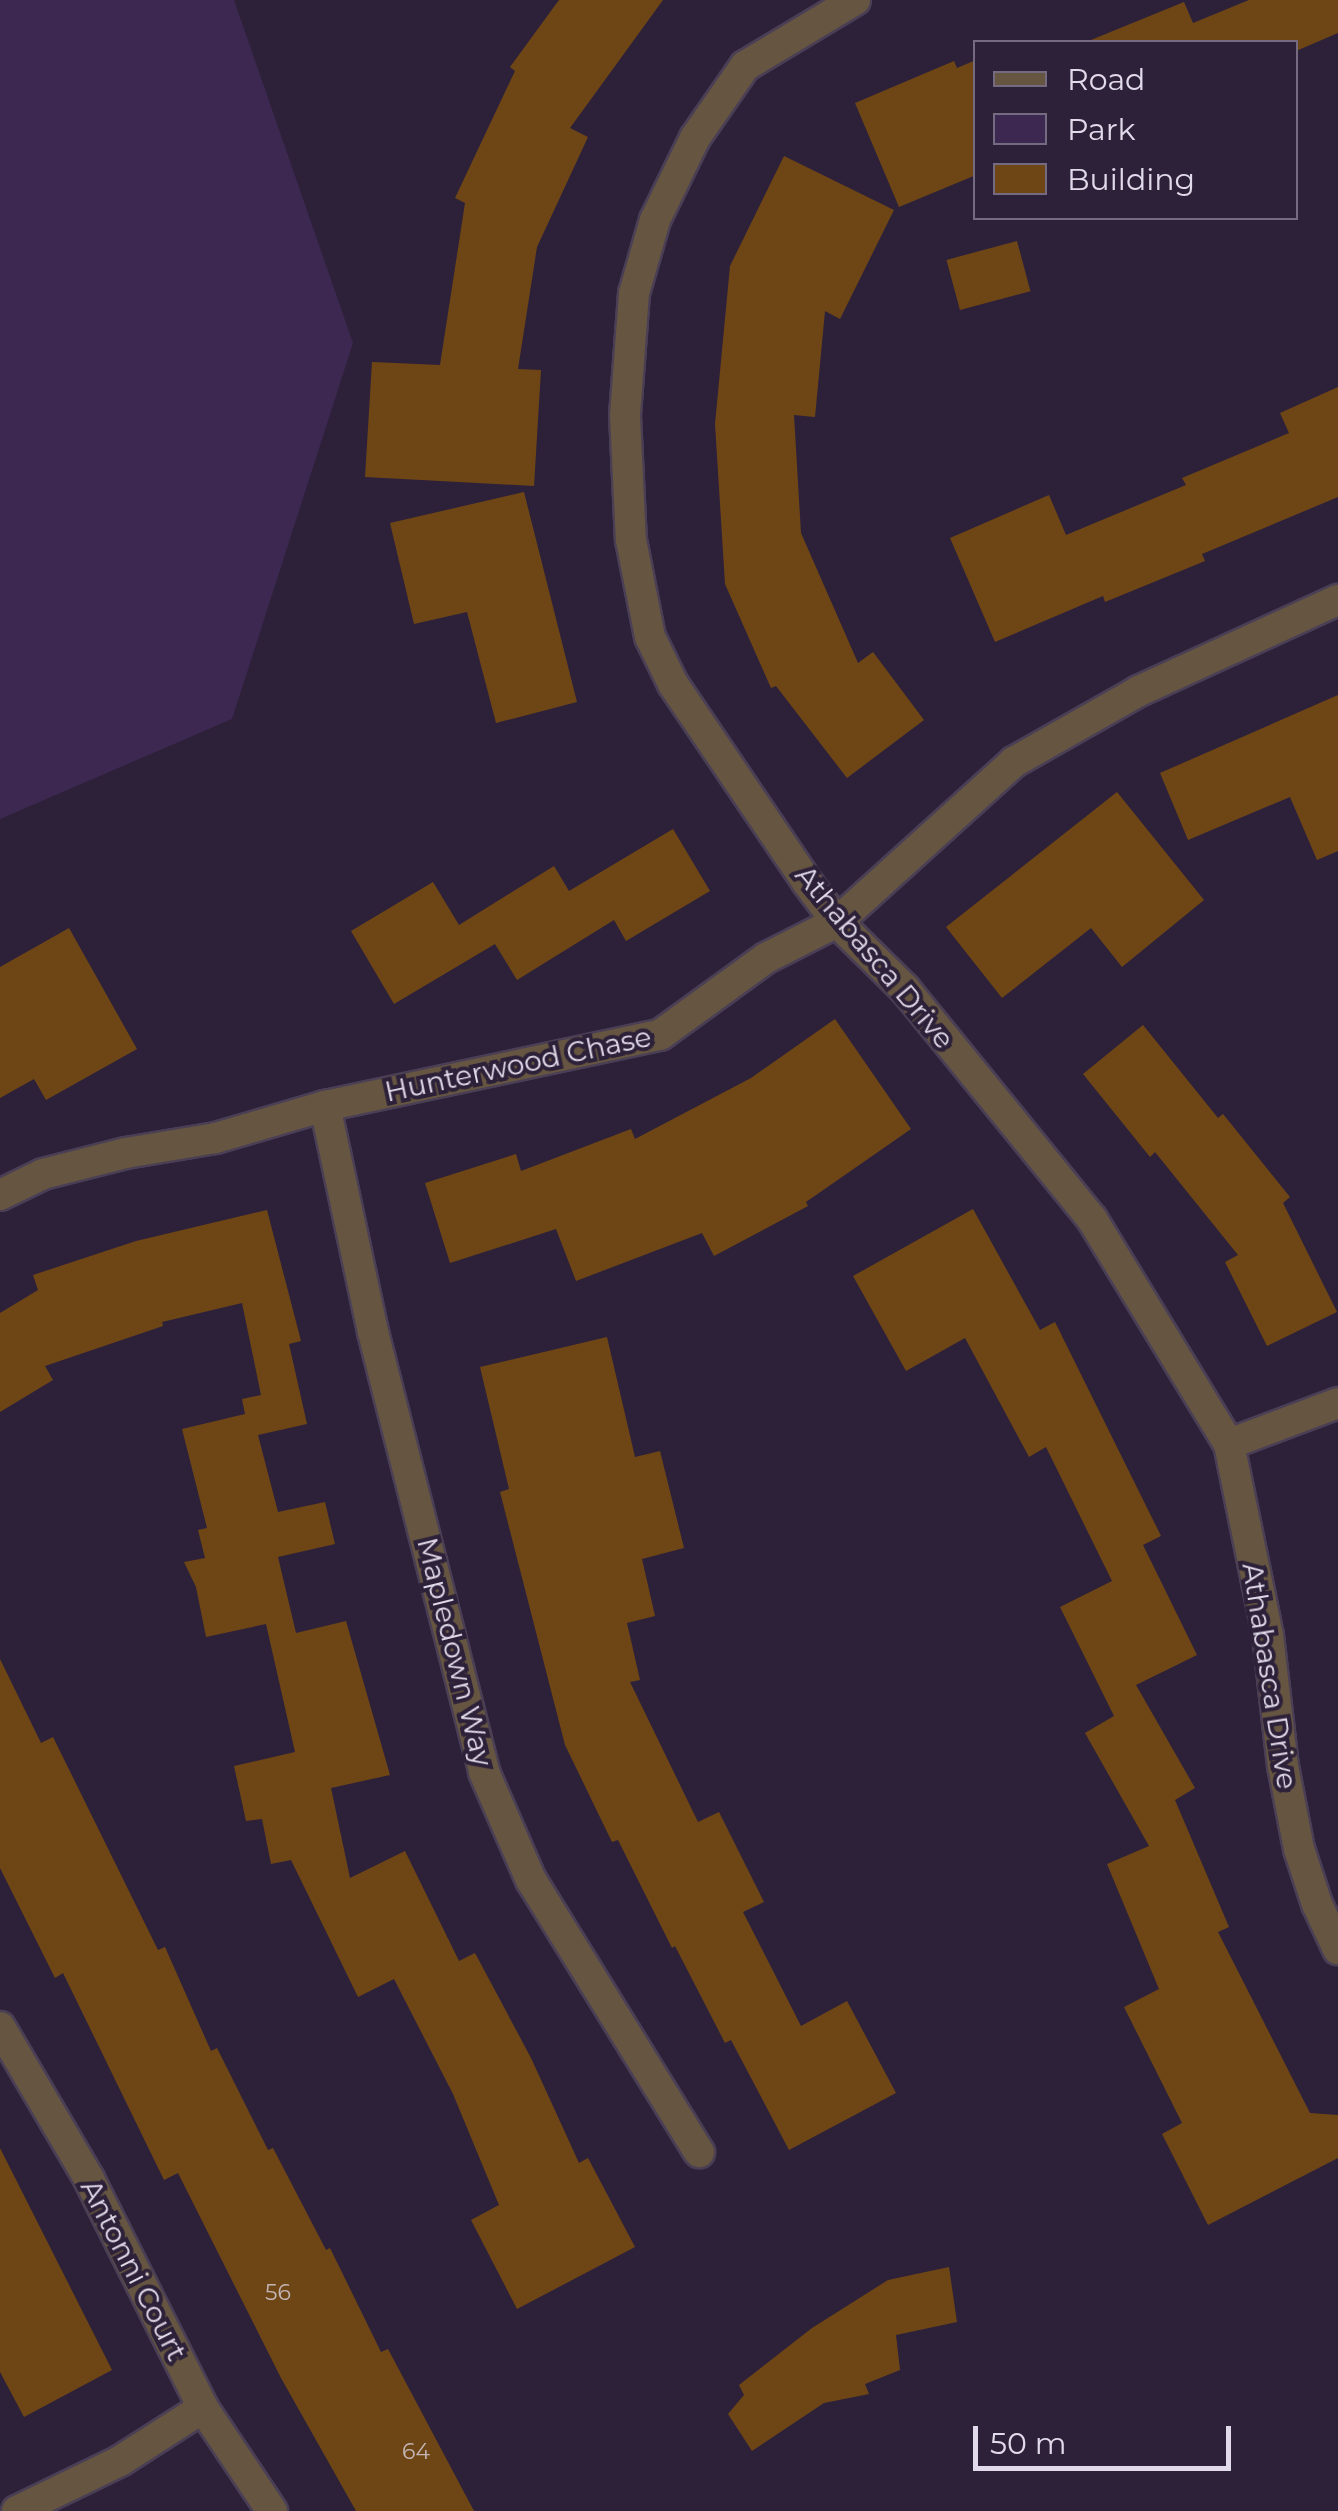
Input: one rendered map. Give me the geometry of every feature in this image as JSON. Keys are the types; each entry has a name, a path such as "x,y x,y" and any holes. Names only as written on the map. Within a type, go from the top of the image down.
{"street":[{"name":"Athabasca Drive","path":"855,0 745,66 695,138 654,220 634,293 625,415 630,540 650,636 673,684 838,922 905,989 1092,1220 1229,1444 1268,1635 1283,1766 1299,1849 1316,1904 1338,1949"},
{"name":"Hunterwood Chase","path":"0,1195 43,1174 126,1153 216,1138 326,1106 660,1035 766,958 838,922 1014,762 1139,691 1338,600"},
{"name":"Mapledown Way","path":"326,1106 374,1332 484,1772 531,1880 699,2152"},
{"path":"1229,1444 1338,1403"},
{"name":"Antonni Court","path":"0,2027 88,2178 203,2408 272,2511"},
{"path":"18,2511 120,2462 203,2408"}],"green space":[{"path":"0,0 234,0 353,343 232,719 0,819"}],"building":[{"path":"559,0 663,0 570,128 588,137 537,247 518,369 541,370 534,486 365,477 372,362 440,365 465,203 455,198 515,71 510,67"},
{"path":"1249,0 1338,0 1338,33 1298,50 1298,40 1091,40 1184,2 1193,23"},
{"path":"954,61 957,68 973,61 973,176 899,207 855,103"},
{"path":"784,156 894,210 840,319 825,311 815,417 794,415 801,533 858,663 873,652 924,720 847,778 776,686 771,688 725,584 715,424 730,266"},
{"path":"1017,241 1030,291 960,310 946,260"},
{"path":"1338,387 1338,497 1202,554 1205,561 1105,602 1103,596 995,642 950,538 1049,495 1066,535 1186,485 1182,478 1289,433 1280,413"},
{"path":"524,492 577,702 496,723 467,612 414,624 390,523"},
{"path":"1338,695 1338,851 1317,860 1290,797 1188,840 1160,773"},
{"path":"1117,792 1204,900 1122,967 1091,928 1002,998 946,927"},
{"path":"673,829 710,891 626,941 614,920 517,980 495,944 394,1004 351,931 433,882 459,925 554,866 569,891"},
{"path":"69,928 137,1049 46,1100 34,1079 0,1098 0,967"},
{"path":"835,1019 911,1129 806,1202 808,1206 714,1256 702,1233 576,1281 556,1229 450,1263 425,1183 516,1154 521,1171 631,1129 635,1139 751,1078"},
{"path":"1143,1025 1218,1118 1223,1114 1290,1197 1283,1203 1337,1312 1267,1346 1225,1262 1238,1255 1155,1152 1150,1157 1083,1074"},
{"path":"973,1209 1040,1330 1055,1322 1161,1536 1143,1545 1197,1655 1136,1685 1195,1788 1175,1800 1229,1927 1218,1932 1310,2113 1338,2115 1338,2158 1208,2225 1162,2134 1182,2123 1124,2007 1159,1989 1107,1864 1149,1846 1085,1733 1114,1716 1060,1607 1112,1581 1046,1447 1029,1457 965,1338 906,1371 853,1276"},
{"path":"267,1210 301,1341 289,1344 307,1424 258,1435 278,1512 325,1502 335,1544 278,1557 296,1633 346,1621 390,1775 331,1788 350,1878 405,1851 459,1961 475,1953 531,2058 579,2163 588,2158 635,2247 517,2309 471,2220 499,2205 453,2094 394,1979 358,1997 291,1860 271,1864 262,1819 246,1821 234,1766 295,1752 266,1624 206,1637 196,1587 184,1562 205,1558 198,1530 207,1528 182,1429 245,1414 242,1399 261,1395 242,1303 162,1322 163,1326 45,1366 53,1380 0,1412 0,1313 38,1290 33,1275 136,1241"},
{"path":"607,1337 635,1457 660,1451 684,1548 642,1559 655,1616 627,1623 640,1680 630,1682 698,1822 719,1812 764,1902 743,1912 801,2026 847,2001 896,2093 789,2150 731,2040 725,2043 675,1946 672,1948 618,1840 612,1842 565,1745 500,1492 509,1489 480,1367"},
{"path":"0,1659 41,1743 53,1737 158,1950 165,1947 211,2051 217,2048 268,2150 273,2148 326,2250 330,2248 381,2352 388,2349 474,2511 356,2511 281,2378 178,2173 164,2180 63,1973 55,1978 0,1868"},
{"path":"0,2148 112,2370 24,2417 0,2372"},
{"path":"949,2267 957,2322 896,2335 900,2370 865,2384 869,2394 824,2403 752,2451 728,2414 744,2395 739,2385 812,2328 888,2280"}]}
